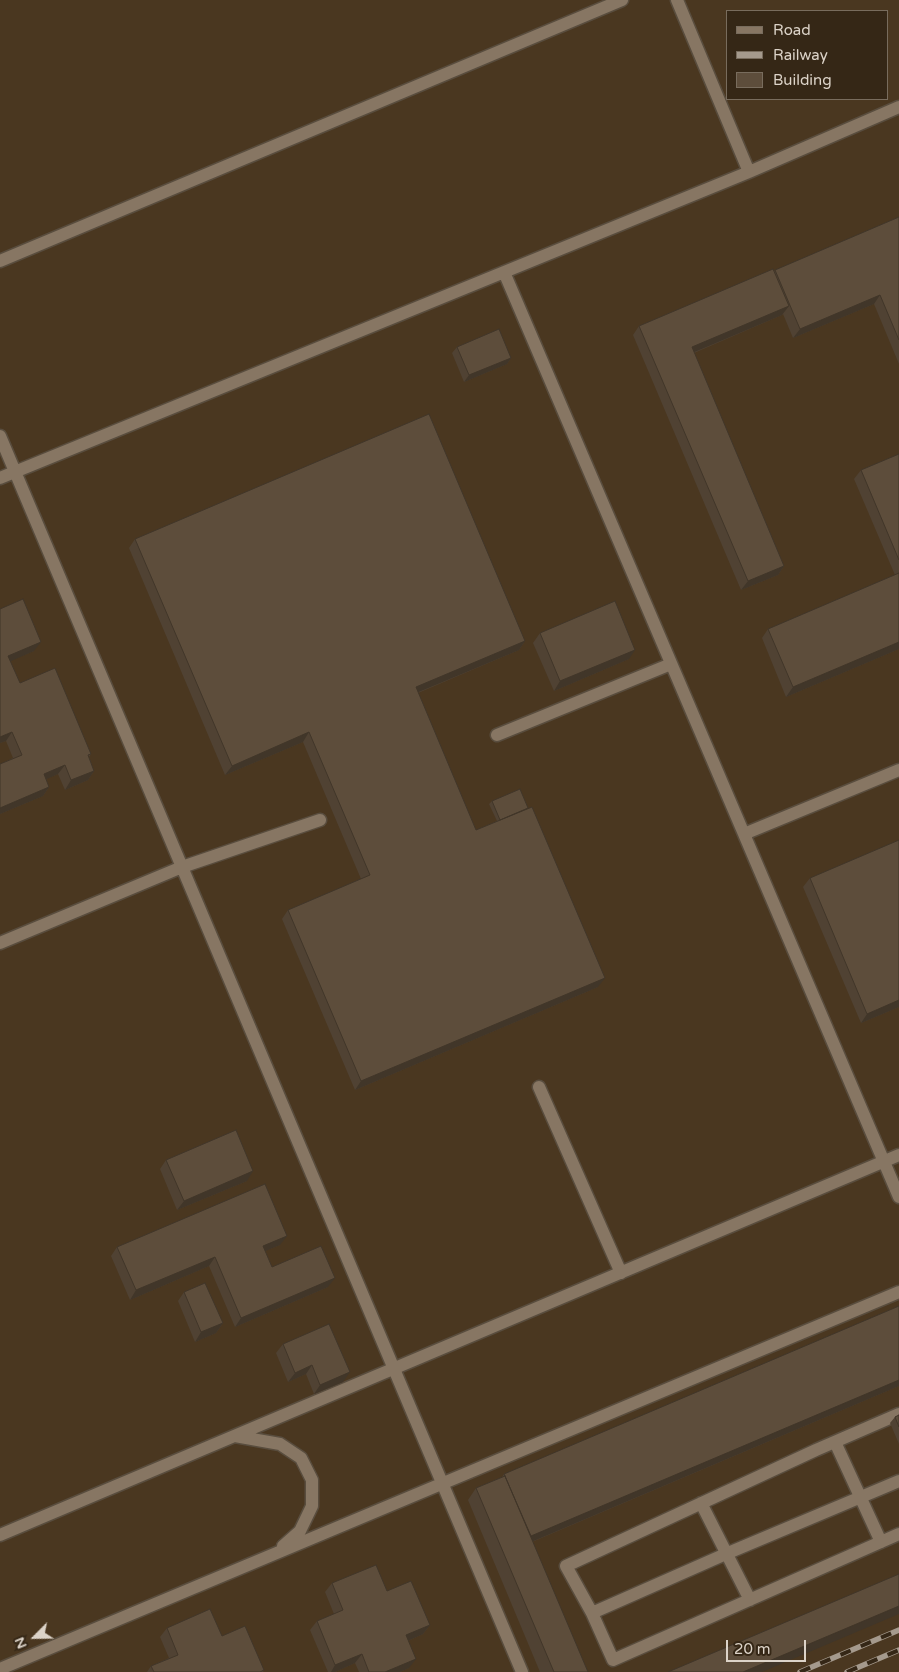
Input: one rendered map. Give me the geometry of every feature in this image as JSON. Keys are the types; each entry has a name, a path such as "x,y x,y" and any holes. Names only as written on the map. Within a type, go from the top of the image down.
{"lane":[{"path":"0,261 622,0"},
{"path":"677,0 749,172"},
{"path":"0,478 749,172 899,107"},
{"path":"504,272 899,1198"},
{"path":"0,436 522,1672"},
{"path":"497,735 671,664"},
{"path":"744,834 899,770"},
{"path":"0,943 182,867 320,820"},
{"path":"539,1087 621,1272"},
{"path":"0,1535 899,1156"},
{"path":"0,1669 899,1292"},
{"path":"899,1414 566,1566 592,1613 613,1660 899,1534"},
{"path":"234,1436 280,1444 301,1458 312,1480 312,1506 300,1532 271,1555"},
{"path":"835,1442 881,1542"},
{"path":"592,1613 899,1481"},
{"path":"701,1504 728,1553 750,1600"}],"shaded area":[{"path":"0,0 899,0 899,1672 0,1672"}],"building":[{"path":"899,217 899,340 880,295 800,329 775,270"},
{"path":"773,269 789,306 692,347 784,566 748,581 639,326"},
{"path":"499,329 511,358 469,375 457,347"},
{"path":"429,414 525,641 416,687 476,830 532,807 605,978 361,1081 288,910 370,875 309,732 232,766 135,539"},
{"path":"899,454 899,560 861,470"},
{"path":"899,573 899,642 793,687 768,629"},
{"path":"23,599 41,642 8,656 20,683 55,668 91,754 88,755 94,771 71,780 65,765 44,774 49,787 0,808 0,764 22,755 12,732 0,737 0,609"},
{"path":"615,601 635,650 560,681 540,633"},
{"path":"520,789 528,808 500,820 492,801"},
{"path":"899,840 899,1000 867,1014 810,878"},
{"path":"236,1130 253,1171 184,1201 166,1160"},
{"path":"265,1184 287,1236 263,1246 272,1267 321,1246 335,1278 241,1318 215,1257 136,1290 117,1247"},
{"path":"205,1283 223,1323 201,1332 184,1292"},
{"path":"899,1306 899,1380 531,1536 504,1474"},
{"path":"329,1324 350,1372 320,1385 312,1365 295,1373 283,1344"},
{"path":"899,1415 899,1427 895,1417"},
{"path":"505,1476 588,1672 554,1672 476,1488"},
{"path":"376,1565 387,1591 411,1581 430,1625 406,1635 416,1659 385,1672 369,1672 362,1654 335,1665 317,1621 343,1610 332,1583"},
{"path":"899,1574 899,1606 743,1672 668,1672"},
{"path":"210,1609 222,1636 245,1626 264,1670 260,1672 154,1672 151,1666 178,1655 167,1628"}],"railway":[{"path":"800,1672 899,1630"},
{"path":"847,1672 899,1650"}]}
